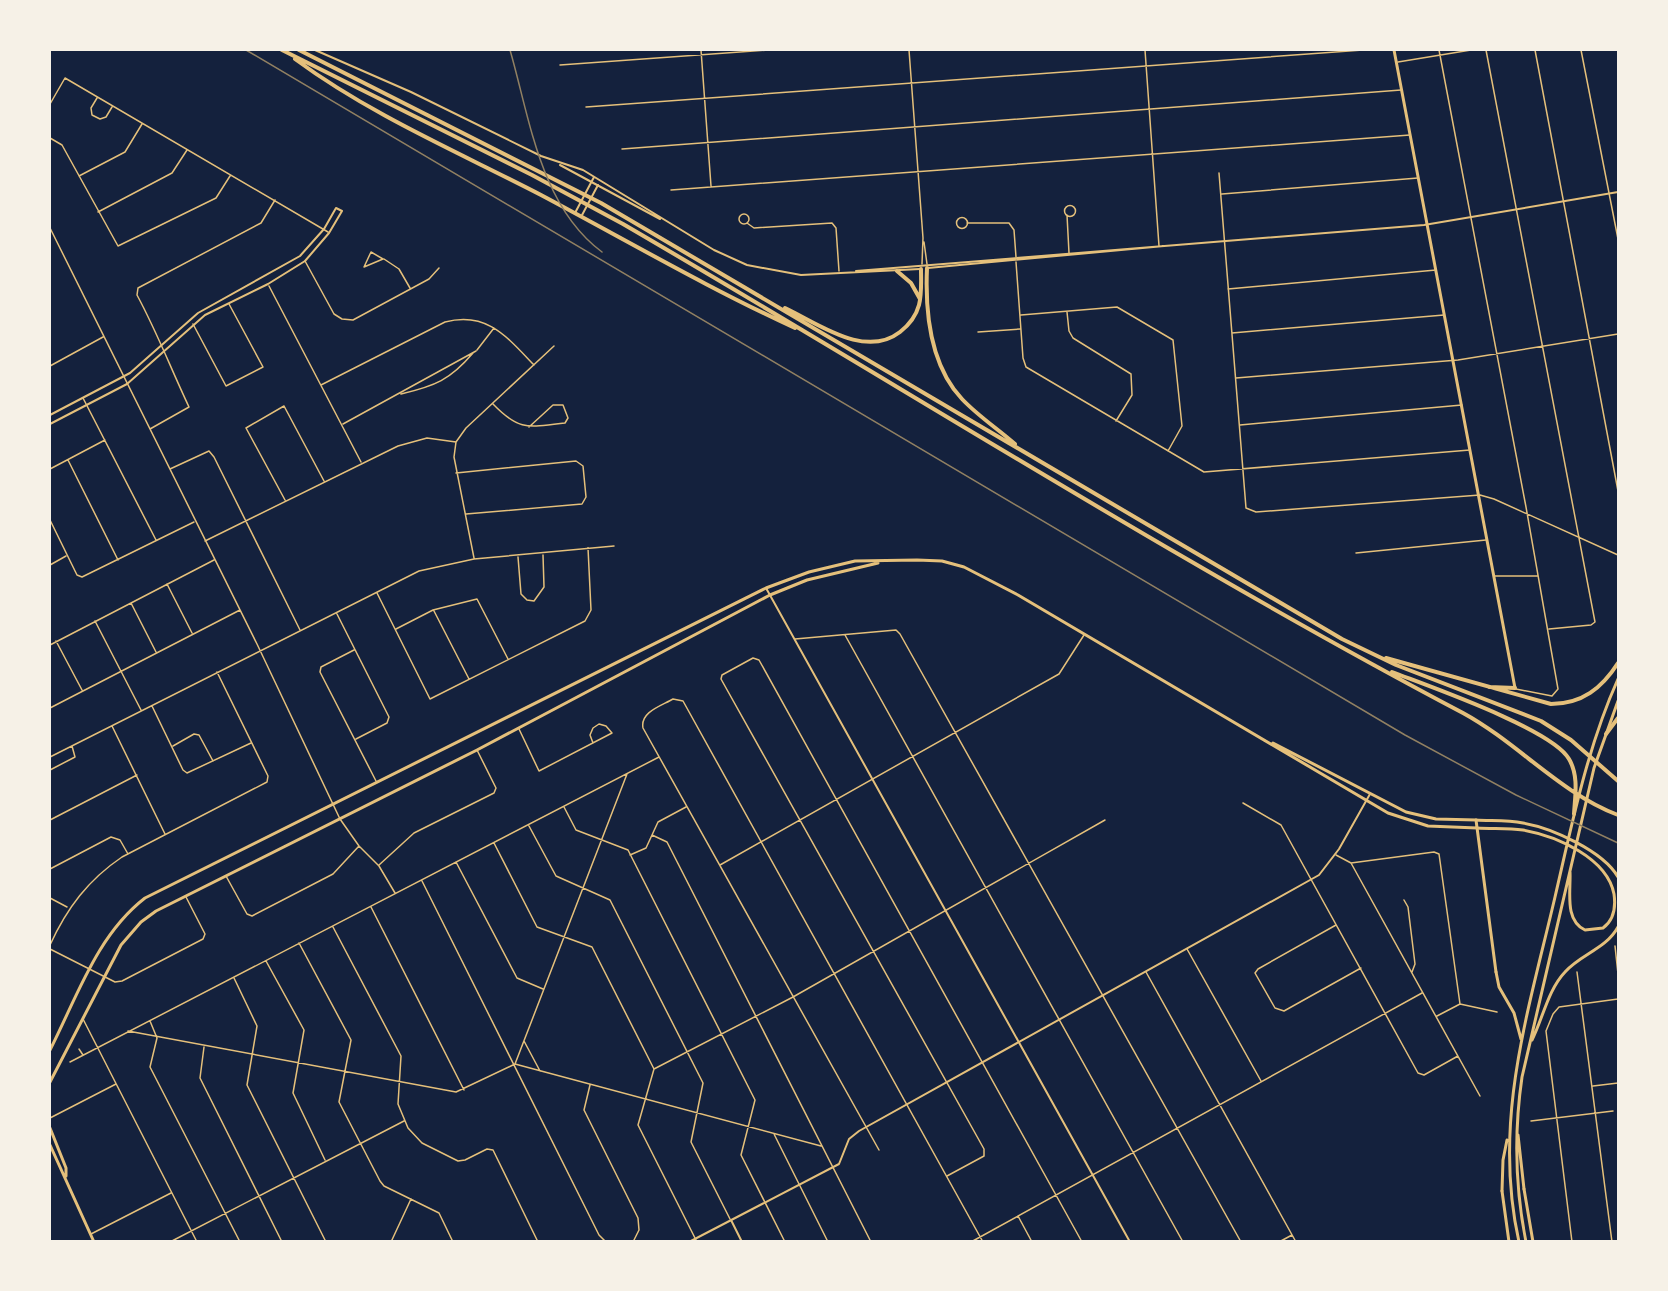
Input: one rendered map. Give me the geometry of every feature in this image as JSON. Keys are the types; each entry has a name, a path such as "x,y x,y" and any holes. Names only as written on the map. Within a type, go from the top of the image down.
{"highway":[{"path":"282,50 329,83 393,120 575,213 752,309 814,337"},
{"path":"282,50 583,202 1296,622 1490,728 1578,795 1618,816"},
{"path":"298,50 591,197 1307,620 1374,655 1539,720 1571,740 1618,780"},
{"path":"765,299 845,337 866,342 884,340 900,332 913,319 920,299 924,266"},
{"path":"924,266 933,343 945,376 967,404 1022,451"},
{"path":"897,271 911,283 920,299"},
{"path":"1374,655 1541,703 1569,702 1596,690 1618,663"},
{"path":"1380,668 1549,739 1569,759 1576,784 1574,814"},
{"path":"1488,688 1515,688"},
{"path":"1606,734 1618,718"}],"main road":[{"path":"1394,50 1515,688"},
{"path":"50,1050 105,939 118,922 145,898 766,588 834,565 871,560 880,562"},
{"path":"50,1082 121,945 141,922 226,875 599,687 633,665 770,595 807,580 880,562 942,561 964,567 987,578 1394,816 1418,824 1534,832 1595,862 1608,878 1614,897 1612,916 1603,928 1585,930 1573,920 1570,907 1570,867"},
{"path":"1509,1242 1502,1191 1503,1160 1508,1135 1512,1087 1574,814 1592,747 1618,679"},
{"path":"1526,1242 1518,1191 1517,1127 1521,1086 1595,762 1618,701"},
{"path":"1270,742 1303,757 1370,794 1417,815 1519,822 1546,830 1600,856 1618,877"},
{"path":"1476,820 1499,987 1514,1013 1521,1041"},
{"path":"1529,1044 1561,976 1572,964 1609,940 1618,927"},
{"path":"1517,1127 1533,1242"},
{"path":"50,1128 66,1167 67,1178"},
{"path":"1508,1135 1511,1190 1519,1242"},
{"path":"50,1147 67,1178 94,1242"}],"street":[{"path":"315,50 406,90 557,163 674,226"},
{"path":"701,50 711,187"},
{"path":"560,65 769,50"},
{"path":"909,50 924,266"},
{"path":"1144,50 1160,247"},
{"path":"586,107 1363,50"},
{"path":"1439,50 1528,513 1557,694 1552,696 1515,688"},
{"path":"1397,62 1471,50"},
{"path":"1486,50 1595,622 1591,625 1548,630"},
{"path":"1535,50 1618,490"},
{"path":"1581,50 1618,239"},
{"path":"50,104 65,78 329,233"},
{"path":"622,149 1149,112 1402,90"},
{"path":"98,97 91,108 92,115 100,119 106,117 112,106"},
{"path":"78,176 125,153 143,124"},
{"path":"670,190 1411,135"},
{"path":"50,138 62,145 115,245 121,246 216,198 231,175"},
{"path":"97,212 172,173 187,150"},
{"path":"557,163 583,170 724,255 752,267 787,274 839,273 1428,225 1618,192"},
{"path":"1219,173 1246,508 1257,512 1480,495 1528,513 1618,555"},
{"path":"575,213 594,177"},
{"path":"1221,194 1419,178"},
{"path":"581,217 600,181"},
{"path":"150,429 189,407 163,353 163,345 137,295 138,288 261,223 275,200"},
{"path":"50,415 138,369 198,313 300,256 324,229 336,208 342,211 329,233 305,261 268,284 228,303 193,324 127,384 50,424"},
{"path":"1067,215 1069,254"},
{"path":"747,223 755,228 832,223 836,228 839,273"},
{"path":"967,223 1009,223 1014,230 1023,360 1031,372 1199,471 1471,450"},
{"path":"50,228 240,610 340,819 359,846 378,866 395,893"},
{"path":"50,238 54,236"},
{"path":"923,238 924,266"},
{"path":"383,259 364,267 371,252 383,259 399,269 410,290"},
{"path":"305,261 334,314 342,319 353,320 429,279 439,268"},
{"path":"850,272 897,271 924,266"},
{"path":"1228,289 1437,270"},
{"path":"268,284 362,463"},
{"path":"193,324 226,386 264,367 228,303"},
{"path":"1020,315 1117,307 1173,340 1182,426 1168,452"},
{"path":"1067,311 1069,332 1073,338 1131,374 1133,390 1116,422"},
{"path":"1232,333 1445,315"},
{"path":"321,385 445,322 459,318 476,319 494,328 535,365"},
{"path":"400,394 434,385 450,377 476,351 494,328"},
{"path":"978,332 1021,329"},
{"path":"1236,378 1454,360 1618,334"},
{"path":"50,366 104,337"},
{"path":"474,559 456,473 456,442 466,428 554,346"},
{"path":"342,425 476,351"},
{"path":"83,398 157,541"},
{"path":"493,403 510,421 523,427 529,427 565,423 568,418 563,405 553,405 529,427"},
{"path":"1239,425 1463,405"},
{"path":"285,501 246,428 284,406 324,482"},
{"path":"206,541 362,463 421,439 456,442"},
{"path":"50,470 105,440"},
{"path":"169,469 209,451 214,457 301,631"},
{"path":"68,460 118,560"},
{"path":"456,473 576,461 583,466 586,497 582,504 465,514"},
{"path":"50,520 77,575 82,577 195,522"},
{"path":"1356,553 1487,540"},
{"path":"50,758 419,571 474,559 614,546"},
{"path":"377,592 430,699 582,624 591,610 588,548"},
{"path":"518,556 521,594 527,600 534,601 540,596 544,587 542,554"},
{"path":"50,565 67,556"},
{"path":"50,645 214,560"},
{"path":"1493,576 1538,576"},
{"path":"167,584 193,634"},
{"path":"766,588 1130,1242"},
{"path":"395,629 433,610 477,599 508,661"},
{"path":"131,603 157,653"},
{"path":"50,708 240,610"},
{"path":"433,610 469,680"},
{"path":"336,613 389,717 387,723 355,739"},
{"path":"95,621 141,711"},
{"path":"794,639 896,630 956,732 1241,1242"},
{"path":"845,634 1183,1242"},
{"path":"720,865 1059,674 1084,634"},
{"path":"56,641 82,691"},
{"path":"354,650 321,667 320,672 376,782"},
{"path":"947,1176 984,1156 984,1149 721,679 722,675 753,658 759,660 1082,1242"},
{"path":"50,945 69,908 105,869 128,854 267,782 268,776 217,672"},
{"path":"879,1150 642,721 645,715 673,699 683,701 983,1242"},
{"path":"152,706 183,770 187,773 252,742"},
{"path":"518,729 539,771 593,743 612,733 606,726 599,724 593,728 590,735 593,743"},
{"path":"112,726 165,835"},
{"path":"172,746 194,734 199,735 213,762"},
{"path":"50,770 75,757 72,746"},
{"path":"378,866 414,833 494,793 496,788 477,750"},
{"path":"70,1062 660,757"},
{"path":"515,1065 627,774"},
{"path":"50,820 137,775"},
{"path":"689,1242 839,1164 853,1134 1311,879 1324,870 1336,855 1370,794"},
{"path":"1243,803 1281,825 1420,1075 1458,1056"},
{"path":"630,855 646,848 658,822 687,806"},
{"path":"563,807 576,830 628,850 755,1100 741,1155 785,1242"},
{"path":"696,1240 639,1130 638,1121 654,1069 835,974 1105,820"},
{"path":"528,825 554,874 610,900 704,1085 692,1144 742,1242"},
{"path":"652,835 667,842 871,1242"},
{"path":"50,869 111,837 120,840 128,854"},
{"path":"494,842 537,927 592,947 654,1069"},
{"path":"226,875 247,914 252,916 333,873 359,846"},
{"path":"1336,855 1352,863 1437,852 1441,857 1460,1004"},
{"path":"456,862 517,978 543,990"},
{"path":"1352,863 1480,1096"},
{"path":"422,880 599,1234 606,1242"},
{"path":"50,949 115,982 122,981 203,939 205,934 186,896"},
{"path":"50,898 69,908"},
{"path":"1404,900 1408,907 1415,963 1411,972"},
{"path":"371,906 465,1090"},
{"path":"1336,925 1258,969 1255,974 1275,1008 1284,1011 1360,968"},
{"path":"333,926 401,1056 398,1104 404,1121 422,1143 458,1161 487,1149 493,1150 538,1242"},
{"path":"299,943 351,1040 339,1102 384,1186 439,1213 453,1242"},
{"path":"1615,946 1618,974"},
{"path":"1186,948 1261,1082"},
{"path":"266,960 303,1030 293,1093 326,1161"},
{"path":"1146,971 1296,1242"},
{"path":"1576,972 1612,1242"},
{"path":"234,977 257,1026 247,1085 326,1242"},
{"path":"971,1242 1422,993"},
{"path":"1572,1242 1546,1036 1556,1009 1581,1003 1618,999"},
{"path":"1436,1017 1460,1004 1497,1012"},
{"path":"83,1018 197,1242"},
{"path":"149,1020 157,1038 150,1067 240,1242"},
{"path":"128,1031 446,1091 465,1090 515,1065 821,1146"},
{"path":"524,1041 541,1071"},
{"path":"204,1046 200,1078 282,1242"},
{"path":"79,1049 83,1055"},
{"path":"1592,1086 1618,1083"},
{"path":"50,1118 117,1084"},
{"path":"591,1085 584,1110 638,1218 639,1230 633,1242"},
{"path":"1531,1121 1613,1111"},
{"path":"170,1242 404,1121"},
{"path":"773,1133 828,1242"},
{"path":"91,1234 172,1193"},
{"path":"391,1242 412,1199"},
{"path":"1018,1216 1032,1242"},
{"path":"1280,1242 1292,1234"}],"railway":[{"path":"246,50 1405,735 1516,795 1618,843"},
{"path":"510,50 540,160 551,186 564,211 581,233 602,252"}]}
